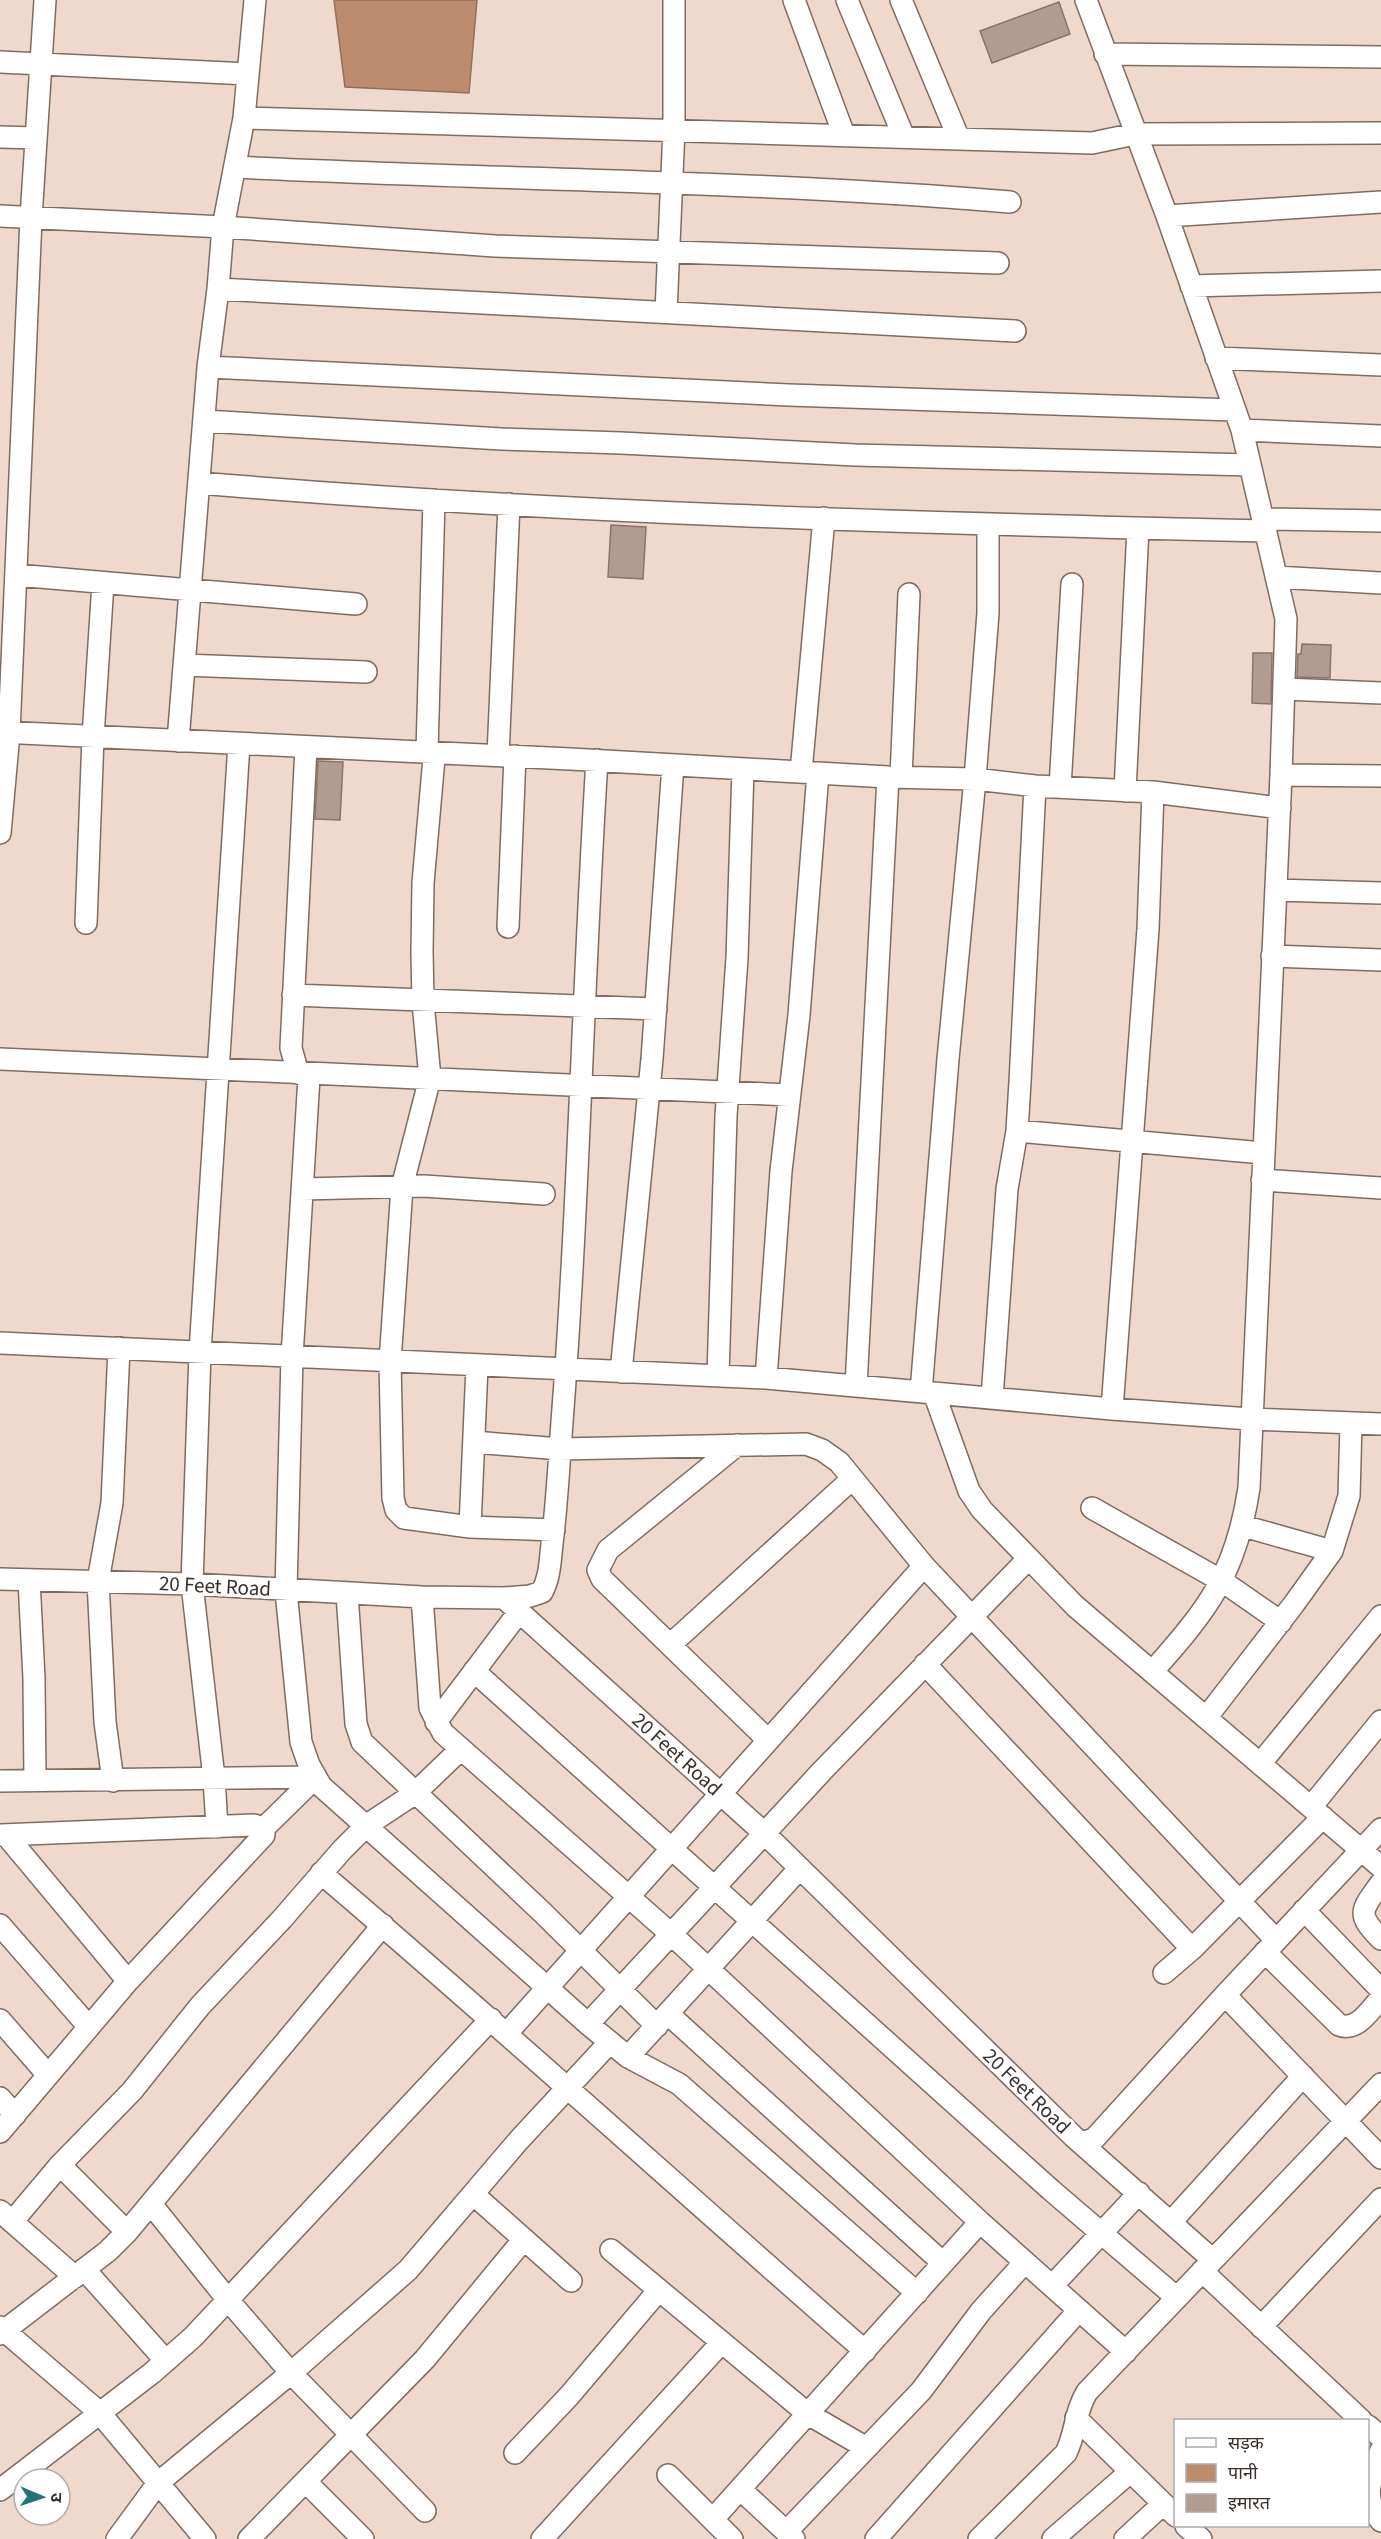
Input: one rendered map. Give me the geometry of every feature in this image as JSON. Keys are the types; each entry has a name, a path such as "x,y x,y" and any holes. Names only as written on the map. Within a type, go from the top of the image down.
{"street":[{"path":"0,833 16,575 31,218 45,0"},
{"path":"178,741 192,591 208,367 223,227 244,118 255,0"},
{"path":"666,312 674,129 674,0"},
{"path":"794,0 844,135"},
{"path":"847,0 903,135"},
{"path":"901,0 959,139"},
{"path":"1086,0 1167,216 1242,430 1286,619 1280,808 1250,1419 1249,1488 1243,1526 1222,1581 1192,1627 1152,1672"},
{"path":"1105,54 1381,57"},
{"path":"0,62 248,74"},
{"path":"244,118 903,135 1092,143 1135,134 1381,134"},
{"path":"0,137 36,138"},
{"path":"235,167 409,176 883,192 1010,202"},
{"path":"1167,216 1381,202"},
{"path":"0,216 223,227 495,246 998,263"},
{"path":"1191,286 1381,282"},
{"path":"218,289 1015,331"},
{"path":"1216,358 1381,365"},
{"path":"208,367 777,394 1234,410"},
{"path":"205,421 501,439 855,455 1250,465"},
{"path":"1242,430 1381,436"},
{"path":"199,483 350,496 988,524 1138,528 1381,520"},
{"path":"427,752 434,500"},
{"path":"508,927 509,504"},
{"path":"766,1378 789,1095 799,1015 809,773 824,518"},
{"path":"988,524 987,613 975,779 948,1059 927,1392 969,1491 982,1510 1028,1559 1075,1605 1381,1867"},
{"path":"1125,791 1138,528"},
{"path":"16,575 356,604"},
{"path":"1276,578 1381,583"},
{"path":"86,923 93,737 103,583"},
{"path":"1060,787 1072,584"},
{"path":"856,1386 909,594"},
{"path":"184,664 366,672"},
{"path":"1284,689 1381,693"},
{"path":"5,733 597,760 809,773 975,779 1035,786 1153,792 1280,808"},
{"path":"217,1827 214,1778 192,1584 200,1352 239,744"},
{"path":"298,1073 291,1048 306,747"},
{"path":"427,752 434,758 423,883 423,1002 430,1078 402,1186 390,1362 393,1498 396,1510 404,1518 470,1527 554,1530"},
{"path":"436,1722 474,1671 512,1605 542,1592 548,1581 566,1369 597,760"},
{"path":"621,1372 656,1009 673,765"},
{"path":"718,1376 728,1092 737,958 742,769"},
{"path":"1281,775 1381,776"},
{"path":"992,1398 1007,1189 1017,1131 1035,786"},
{"path":"1112,1409 1148,929 1153,792"},
{"path":"1276,890 1381,893"},
{"path":"1272,956 1381,960"},
{"path":"293,995 423,1002 656,1009"},
{"path":"0,1059 789,1095"},
{"path":"298,1073 309,1077 292,1357 286,1591 301,1742 309,1766 321,1786 367,1824 588,2024 628,2057 679,2084 917,2293"},
{"path":"1017,1131 1263,1153"},
{"path":"1262,1180 1381,1188"},
{"path":"302,1189 402,1186 544,1194"},
{"path":"0,1343 766,1378 1112,1409 1250,1419 1381,1424"},
{"path":"113,1781 105,1722 98,1581 112,1503 119,1348"},
{"path":"470,1527 477,1366"},
{"path":"1206,1718 1281,1622 1332,1551 1349,1496 1351,1423"},
{"path":"474,1442 560,1449 806,1444 822,1450 831,1456 852,1479 924,1566 1239,1902 1270,1946 1339,2025 1346,2028 1354,2026 1381,1998"},
{"path":"737,1445 609,1550 598,1570 602,1578 768,1740"},
{"path":"670,1645 852,1479"},
{"path":"1092,1508 1222,1581 1281,1622"},
{"path":"1243,1526 1332,1551"},
{"path":"588,2024 764,1833 1028,1559"},
{"path":"507,2033 924,1566"},
{"name":"20 Feet Road","path":"0,1579 192,1584 422,1597 512,1605 764,1833 1082,2143 1170,2222 1261,2327 1359,2419"},
{"path":"29,1580 34,1678 35,1780"},
{"path":"347,1594 356,1724 362,1743 543,1913 619,1990 663,2019 677,2022 943,2264"},
{"path":"422,1597 430,1707 442,1733 671,1934 980,2222 1126,2352"},
{"path":"1260,1764 1381,1616"},
{"path":"925,1665 1192,1949"},
{"path":"474,1671 751,1922 1177,2298"},
{"path":"1164,1973 1192,1949 1270,1872 1317,1812 1381,1721"},
{"path":"166,2361 79,2273 6,2217 132,2091 200,2006 367,1824 414,1794 461,1749"},
{"path":"0,1781 316,1777"},
{"path":"0,2132 128,1981 264,1835 264,1827 316,1777"},
{"path":"3,1835 254,1825 264,1827"},
{"path":"1082,2143 1094,2139 1270,1946 1381,1829"},
{"path":"3,1835 128,1981"},
{"path":"628,2057 800,1868"},
{"path":"321,1872 507,2033 865,2351"},
{"path":"1381,1883 1363,1912 1364,1920 1381,1939"},
{"path":"1304,1910 1381,1990"},
{"path":"0,1925 89,2027"},
{"path":"205,2539 99,2412 1,2331 79,2273 127,2232 383,1925"},
{"path":"1225,1995 1381,2158"},
{"path":"0,2490 166,2361 193,2337 491,2019"},
{"path":"0,2020 48,2075"},
{"path":"117,2539 158,2483 291,2373 408,2270 472,2194 610,2042"},
{"path":"1170,2222 1303,2076"},
{"path":"979,2539 1066,2453 1080,2404 1087,2392 1381,2084"},
{"path":"0,2098 15,2115"},
{"path":"60,2165 127,2232"},
{"path":"1052,2286 1139,2193"},
{"path":"472,2194 571,2281"},
{"path":"1261,2327 1381,2199"},
{"path":"151,2204 228,2300 291,2373 425,2511"},
{"path":"712,2519 980,2222"},
{"path":"249,2539 425,2359 524,2239"},
{"path":"611,2250 808,2414 865,2447"},
{"path":"740,2489 790,2535 865,2447 921,2391 981,2311 1025,2262"},
{"path":"515,2453 569,2396 659,2290"},
{"path":"876,2539 1079,2310"},
{"path":"542,2539 722,2342"},
{"path":"1076,2418 1169,2510 1125,2539"},
{"path":"1369,2427 1381,2437"},
{"path":"1369,2492 1381,2450"},
{"path":"1053,2539 1130,2472"},
{"path":"668,2475 732,2539"},
{"path":"306,2482 363,2539"},
{"path":"1369,2499 1372,2510 1381,2521"},
{"path":"1187,2527 1201,2539"}],"water":[{"path":"334,0 477,0 469,93 345,87"}],"building":[{"path":"1059,2 1070,34 992,63 980,31"},
{"path":"611,525 646,527 643,579 608,577"},
{"path":"1302,644 1331,645 1330,678 1297,677 1298,654 1301,654"},
{"path":"1253,653 1272,653 1271,704 1252,703"},
{"path":"318,761 343,762 340,820 315,819"}]}
